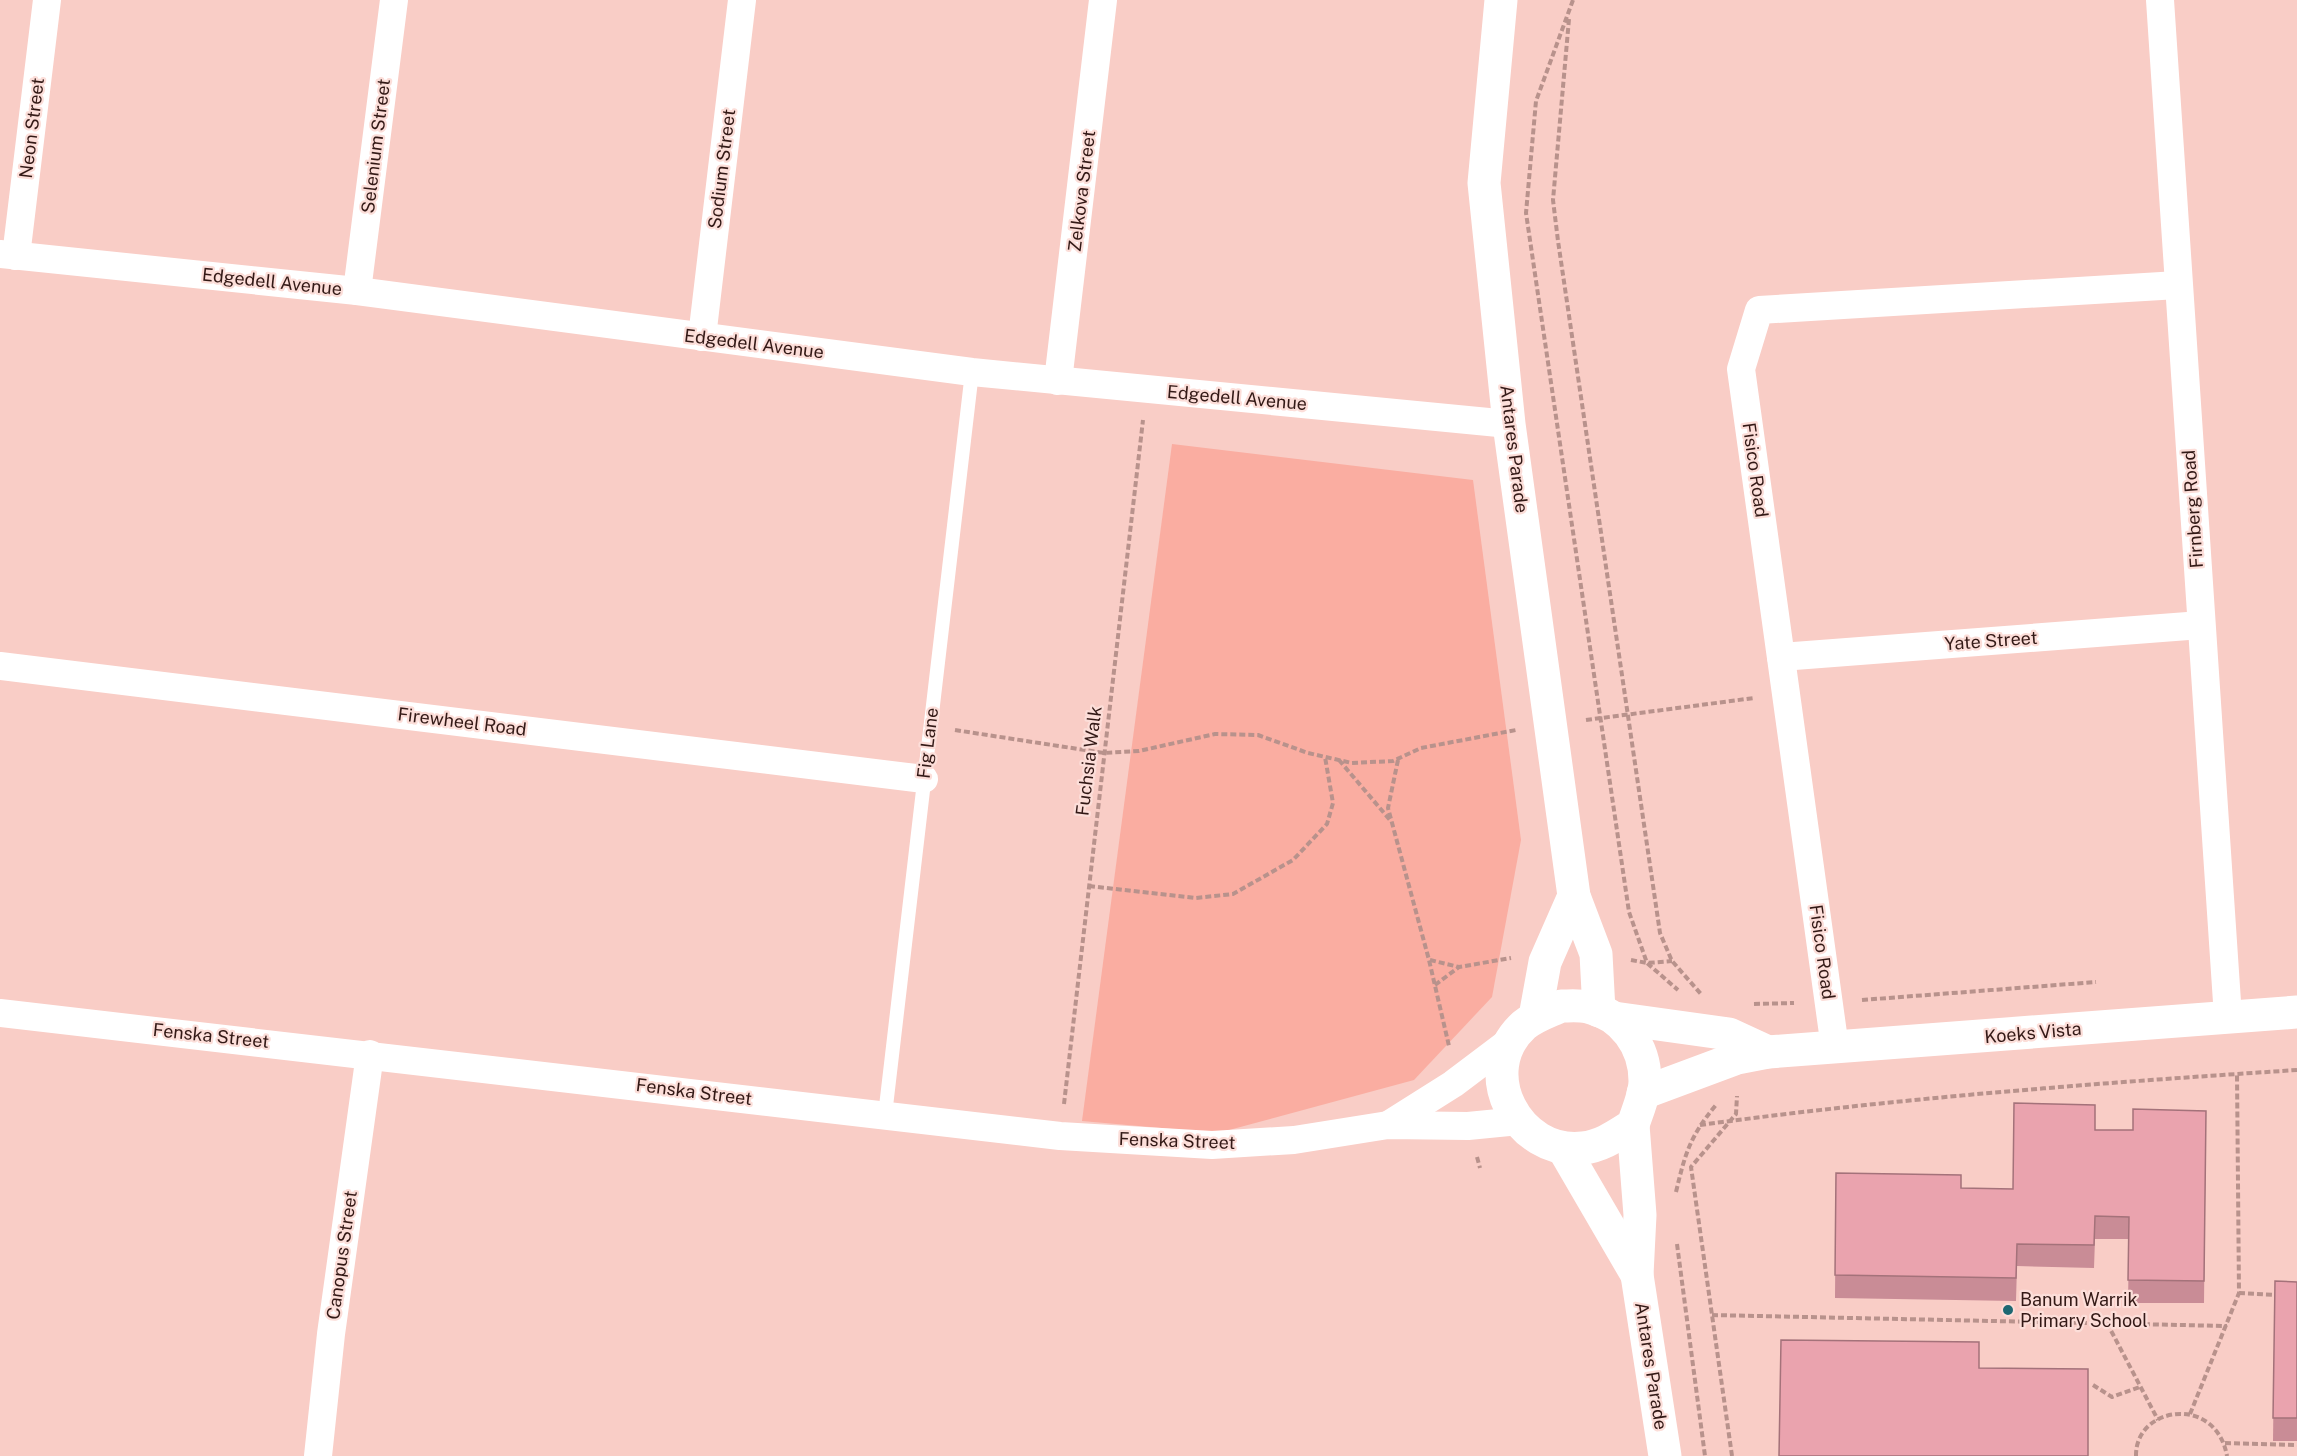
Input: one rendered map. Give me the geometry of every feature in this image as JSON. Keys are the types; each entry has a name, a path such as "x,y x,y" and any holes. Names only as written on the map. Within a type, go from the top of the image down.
{"street":[{"name":"Neon Street","path":"8,255 47,0"},
{"name":"Selenium Street","path":"357,291 394,0"},
{"name":"Sodium Street","path":"702,337 742,0"},
{"name":"Zelkova Street","path":"1058,381 1103,0"},
{"name":"Antares Parade","path":"1501,0 1484,183 1509,424 1574,896 1596,954 1607,1014"},
{"name":"Firnberg Road","path":"2160,0 2228,1017"},
{"name":"Edgedell Avenue","path":"8,255 357,291 972,372 1509,424"},
{"name":"Fisico Road","path":"1835,1048 1741,369 1759,310 2178,285"},
{"name":"Yate Street","path":"1781,657 2201,624"},
{"name":"Firewheel Road","path":"0,666 924,778"},
{"path":"1574,896 1545,962 1524,1027 1505,1054 1502,1081 1508,1107 1524,1128 1542,1141 1563,1148 1584,1148 1604,1143 1633,1125 1646,1083 1642,1053 1626,1028 1607,1014"},
{"name":"Koeks Vista","path":"1524,1027 1561,1006 1588,1006 1607,1014 1733,1048 1835,1048 2297,1012"},
{"name":"Fenska Street","path":"0,1012 1060,1136 1212,1145 1294,1140 1388,1125"},
{"path":"1388,1125 1453,1084 1524,1027"},
{"name":"Koeks Vista","path":"1643,1093 1733,1048"},
{"name":"Canopus Street","path":"318,1456 331,1334 370,1054"},
{"path":"1388,1125 1467,1126 1519,1121"},
{"name":"Antares Parade","path":"1633,1125 1640,1215 1637,1275 1665,1456"},
{"name":"Antares Parade","path":"1563,1148 1637,1275"}],"lane":[{"name":"Fig Lane","path":"885,1115 972,372"}],"path":[{"path":"1573,0 1536,101 1526,213 1629,912 1647,963 1707,1015 1733,1048"},
{"path":"1570,12 1553,200 1660,933 1672,962 1722,1017 1733,1048 1736,1114 1691,1167 1732,1456"},
{"name":"Fuchsia Walk","path":"1060,1136 1146,390"},
{"path":"930,727 1104,753 1139,751 1215,734 1258,735 1325,757 1352,763 1398,759 1421,748 1552,724 1786,693"},
{"path":"1089,886 1196,898 1233,894 1293,860 1327,824 1333,803 1325,757"},
{"path":"1398,759 1388,808 1390,821 1429,960 1453,1063 1453,1084"},
{"path":"1339,760 1390,821"},
{"path":"1429,960 1459,967 1435,986"},
{"path":"1647,963 1672,962"},
{"path":"1748,1004 1829,1002 2096,982"},
{"path":"1675,1196 1686,1150 1699,1125 1717,1103 1733,1048"},
{"path":"1699,1125 1999,1090 2297,1070"},
{"path":"2190,1414 2239,1293 2237,1074"},
{"path":"1467,1126 1480,1168"},
{"path":"1677,1243 1705,1456"},
{"path":"2239,1293 2285,1295"},
{"path":"1712,1315 2227,1326"},
{"path":"2107,1323 2158,1420"},
{"path":"2093,1385 2112,1397 2140,1387"},
{"path":"2136,1456 2142,1436 2151,1424 2180,1413 2207,1420 2218,1430 2227,1456"},
{"path":"2224,1443 2297,1445"}],"shaded area":[{"path":"1172,444 1473,480 1521,840 1492,997 1414,1080 1218,1133 1082,1121"}],"building":[{"path":"2014,1103 2095,1105 2095,1130 2133,1130 2133,1109 2206,1111 2204,1281 2128,1280 2129,1217 2095,1216 2094,1245 2017,1244 2016,1278 1835,1275 1836,1173 1961,1175 1961,1188 2013,1189"},
{"path":"2275,1281 2297,1282 2297,1418 2273,1418"},
{"path":"1781,1340 1979,1342 1979,1368 2088,1369 2088,1456 1779,1456"}],"place":[{"name":"Banum Warrik Primary School","path":"2008,1310"}]}
